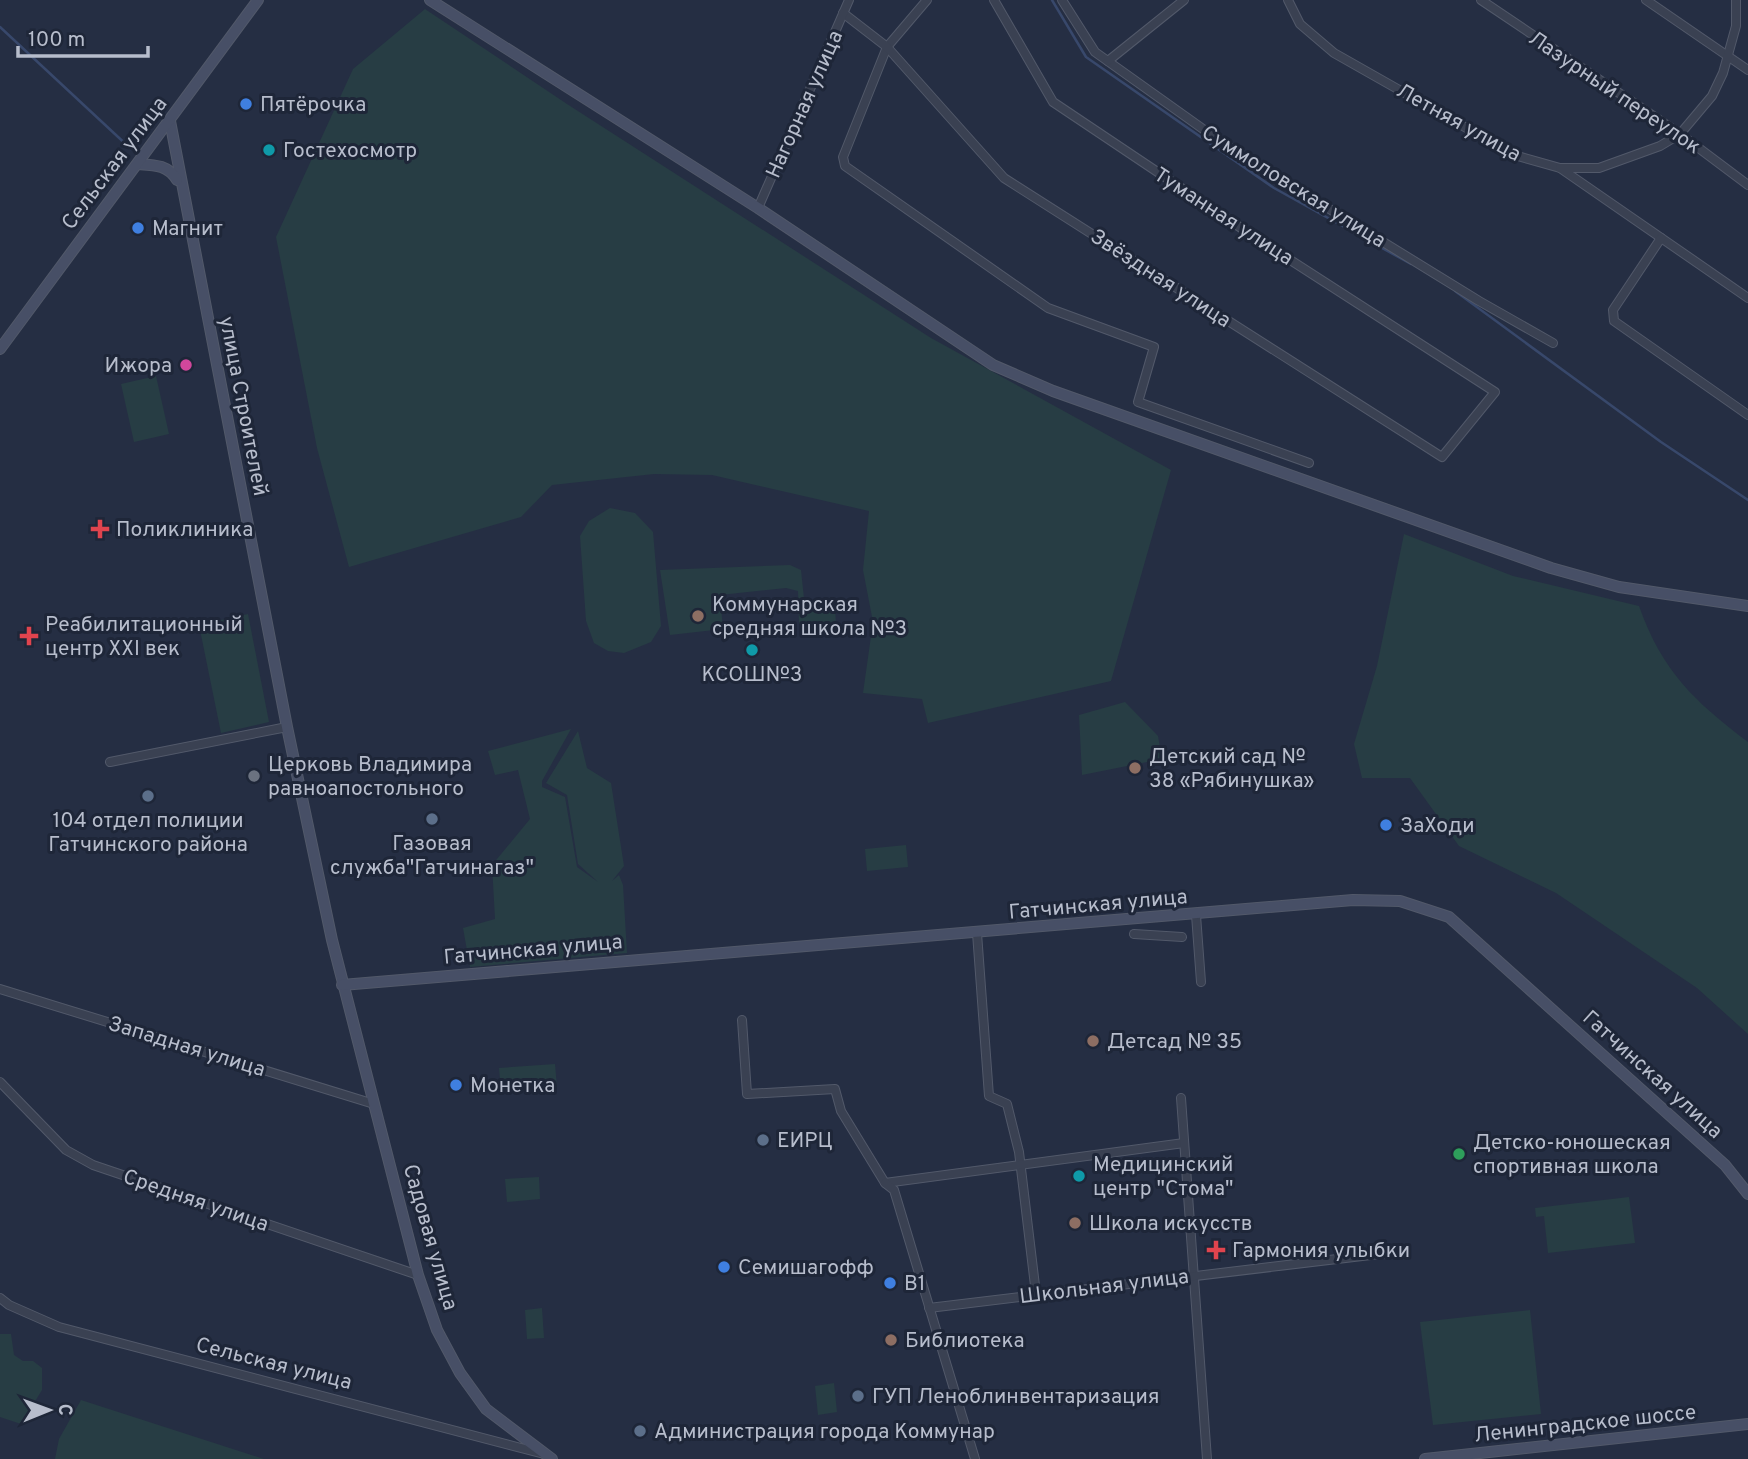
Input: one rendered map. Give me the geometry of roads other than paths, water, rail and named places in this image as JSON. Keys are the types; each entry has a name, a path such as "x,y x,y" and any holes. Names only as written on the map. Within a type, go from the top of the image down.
{"main road":[{"name":"Сельская улица","path":"0,349 258,0"},
{"path":"430,0 758,208 993,365 1053,391 1551,568 1619,587 1748,606"},
{"name":"улица Строителей","path":"170,121 180,186 287,727 342,985"},
{"path":"138,164 169,169 180,186"},
{"name":"Гатчинская улица","path":"342,985 1368,899 1400,901 1449,917 1725,1166 1748,1194"},
{"name":"Садовая улица","path":"342,985 418,1275 437,1330 473,1391 497,1420 548,1456"},
{"name":"Ленинградское шоссе","path":"1425,1459 1748,1424"}],"street":[{"name":"Нагорная улица","path":"758,208 849,0"},
{"path":"927,0 887,47 843,157 845,166 1048,308 1154,347 1138,402 1309,463"},
{"name":"Туманная улица","path":"994,0 1052,102 1495,392"},
{"name":"Суммоловская улица","path":"1062,0 1095,52 1224,144 1479,301 1553,342"},
{"path":"1108,61 1184,0"},
{"name":"Летняя улица","path":"1288,0 1300,24 1334,53 1514,155 1560,168 1748,298"},
{"name":"Лазурный переулок","path":"1481,0 1680,134 1748,185"},
{"path":"1646,0 1748,70"},
{"path":"1560,168 1599,168 1660,146 1680,134 1712,96 1729,57 1736,26 1736,0"},
{"name":"Звёздная улица","path":"844,13 887,47 1004,178 1442,457 1495,392"},
{"path":"1661,239 1613,310 1614,321 1748,415"},
{"path":"110,762 287,727"},
{"path":"1196,915 1201,982"},
{"path":"977,933 989,1096 1007,1104 1020,1163 1036,1294"},
{"path":"1134,934 1182,937"},
{"name":"Западная улица","path":"0,989 374,1104"},
{"path":"742,1020 747,1094 835,1089 841,1111 885,1183 894,1189 975,1459"},
{"name":"Средняя улица","path":"0,1082 66,1150 93,1165 418,1275"},
{"path":"1181,1098 1206,1459"},
{"path":"885,1183 1184,1143"},
{"name":"Школьная улица","path":"929,1308 1405,1251"},
{"name":"Сельская улица","path":"0,1298 9,1305 59,1327 548,1456"}],"waterway":[{"path":"1052,0 1086,57 1274,188 1411,264"},
{"path":"0,27 131,149"},
{"path":"1455,291 1661,442 1748,500"}],"place":[{"name":"Пятёрочка","path":"246,104"},
{"name":"Гостехосмотр","path":"269,150"},
{"name":"Магнит","path":"138,228"},
{"name":"Ижора","path":"186,365"},
{"name":"Поликлиника","path":"100,529"},
{"name":"Коммунарская средняя школа №3","path":"698,616"},
{"name":"Реабилитационный центр ХХI век","path":"29,636"},
{"name":"КСОШ№3","path":"752,650"},
{"name":"Детский сад № 38 «Рябинушка»","path":"1135,768"},
{"name":"Церковь Владимира равноапостольного","path":"254,776"},
{"name":"104 отдел полиции Гатчинского района","path":"148,796"},
{"name":"Газовая служба\"Гатчинагаз\"","path":"432,819"},
{"name":"ЗаХоди","path":"1386,825"},
{"name":"Детсад № 35","path":"1093,1041"},
{"name":"Монетка","path":"456,1085"},
{"name":"ЕИРЦ","path":"763,1140"},
{"name":"Детско-юношеская спортивная школа","path":"1459,1154"},
{"name":"Медицинский центр \"Стома\"","path":"1079,1176"},
{"name":"Школа искусств","path":"1075,1223"},
{"name":"Гармония улыбки","path":"1216,1250"},
{"name":"Семишагофф","path":"724,1267"},
{"name":"B1","path":"890,1283"},
{"name":"Библиотека","path":"891,1340"},
{"name":"ГУП Леноблинвентаризация","path":"858,1396"},
{"name":"Администрация города Коммунар","path":"640,1431"}]}
